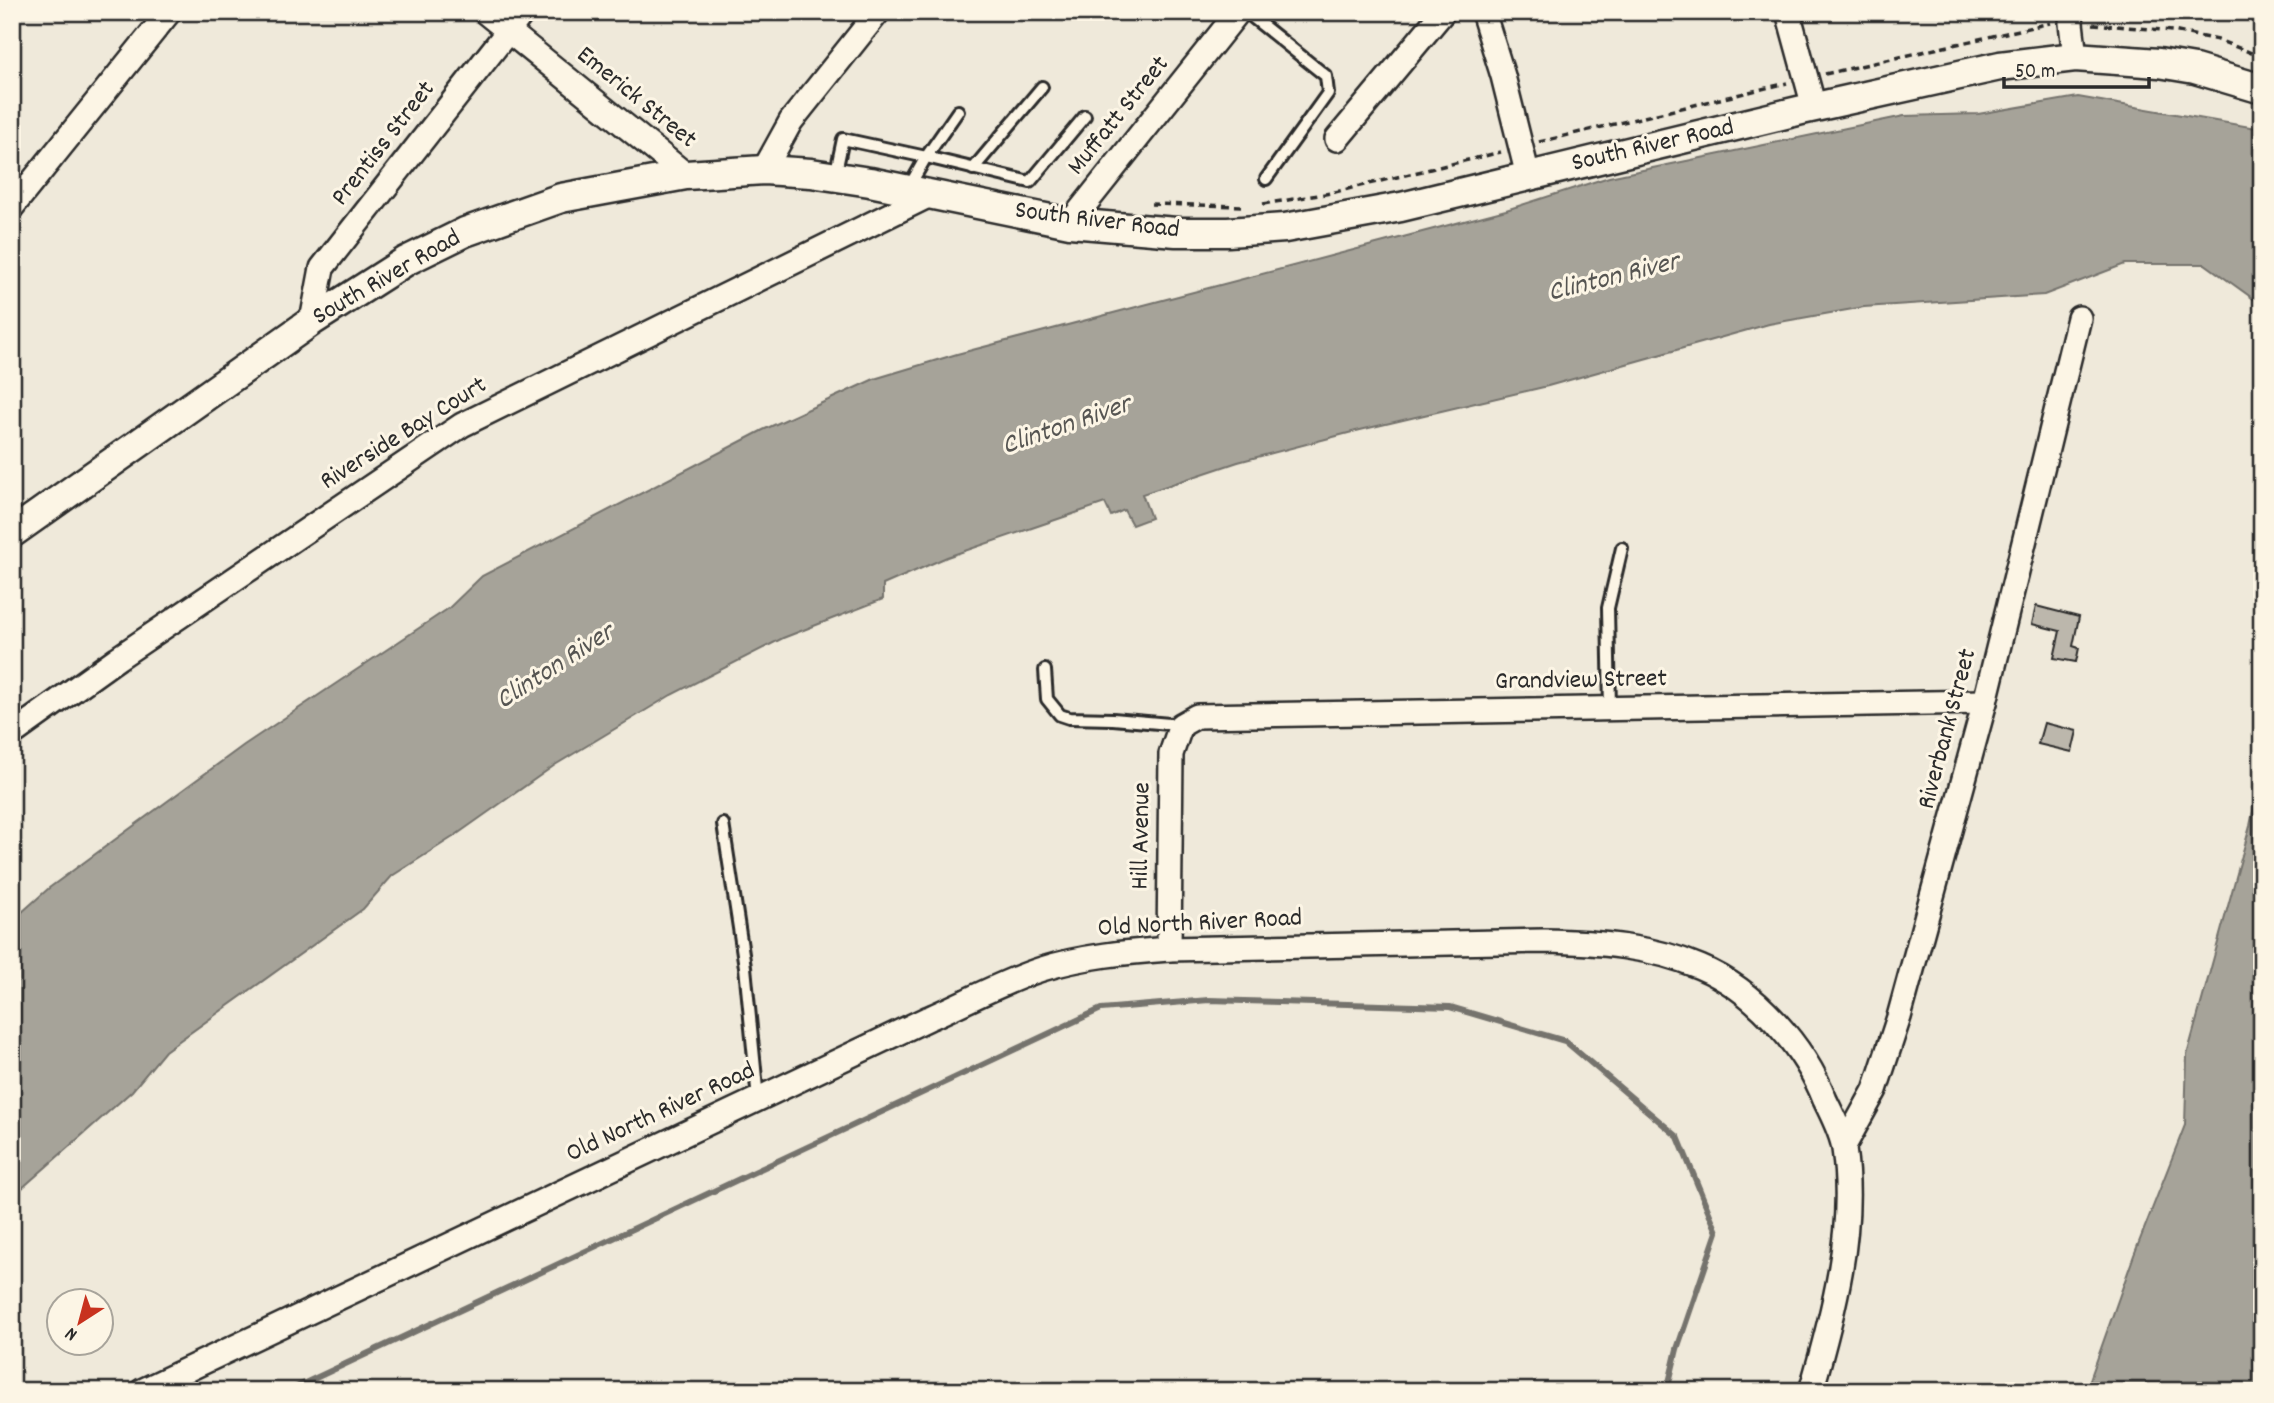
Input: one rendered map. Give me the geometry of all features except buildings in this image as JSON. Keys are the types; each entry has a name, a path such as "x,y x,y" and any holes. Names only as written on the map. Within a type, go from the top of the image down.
{"street":[{"path":"12,207 169,12"},
{"name":"Emerick Street","path":"485,12 686,175"},
{"name":"Prentiss Street","path":"312,321 322,268 523,12"},
{"path":"764,170 791,121 878,12"},
{"name":"Muffatt Street","path":"1070,223 1238,12"},
{"path":"1337,139 1443,12"},
{"path":"1483,12 1528,176"},
{"path":"1788,12 1814,107"},
{"path":"2071,18 2076,57"},
{"name":"South River Road","path":"12,533 312,321 407,261 476,228 561,198 686,175 764,170 835,176 1070,223 1176,232 1228,232 1285,228 1388,209 1814,107 2000,66 2076,57 2159,63 2219,75 2262,89"},
{"name":"Riverside Bay Court","path":"12,734 118,658 462,425 919,192"},
{"name":"Riverbank Street","path":"1844,1146 1875,1090 1899,1017 1985,702 2080,318"},
{"name":"Grandview Street","path":"1181,726 1205,714 1985,702"},
{"name":"Hill Avenue","path":"1169,949 1171,754 1181,726"},
{"name":"Old North River Road","path":"142,1391 929,1018 1040,970 1115,953 1169,949 1544,941 1641,949 1701,967 1741,992 1784,1032 1800,1051 1820,1086 1844,1146 1847,1174 1842,1248 1834,1301 1811,1391"}],"lane":[{"path":"1246,12 1326,76 1328,93 1266,179"},
{"path":"973,169 1042,87"},
{"path":"919,192 926,158 958,111"},
{"path":"835,176 843,139 1030,182 1085,116"},
{"path":"1610,708 1608,608 1622,548"},
{"path":"1045,670 1046,699 1059,715 1181,726"},
{"path":"723,824 748,992 758,1099"}],"path":[{"path":"1148,204 1252,206 1331,193 2071,18 2173,31 2218,40 2262,57"}],"water":[{"name":"Clinton River","path":"2078,97 2262,129 2262,305 2205,264 2125,264 2044,295 1864,307 1769,324 1548,386 1238,462 1142,494 1151,518 1132,525 1124,510 1111,516 1105,503 947,557 883,585 883,599 783,638 671,695 555,765 392,876 363,909 165,1051 132,1091 12,1197 12,921 49,888 244,745 449,608 482,576 763,430 874,379 957,354 1506,210 1609,177 1904,116 1978,114"},
{"path":"2262,767 2262,1391 2086,1391 2134,1255 2185,1125 2187,1055 2250,826"}],"waterway":[{"path":"288,1391 1101,1009 1209,1000 1450,1007 1565,1041 1678,1137 1717,1232 1677,1349 1667,1391"}]}
